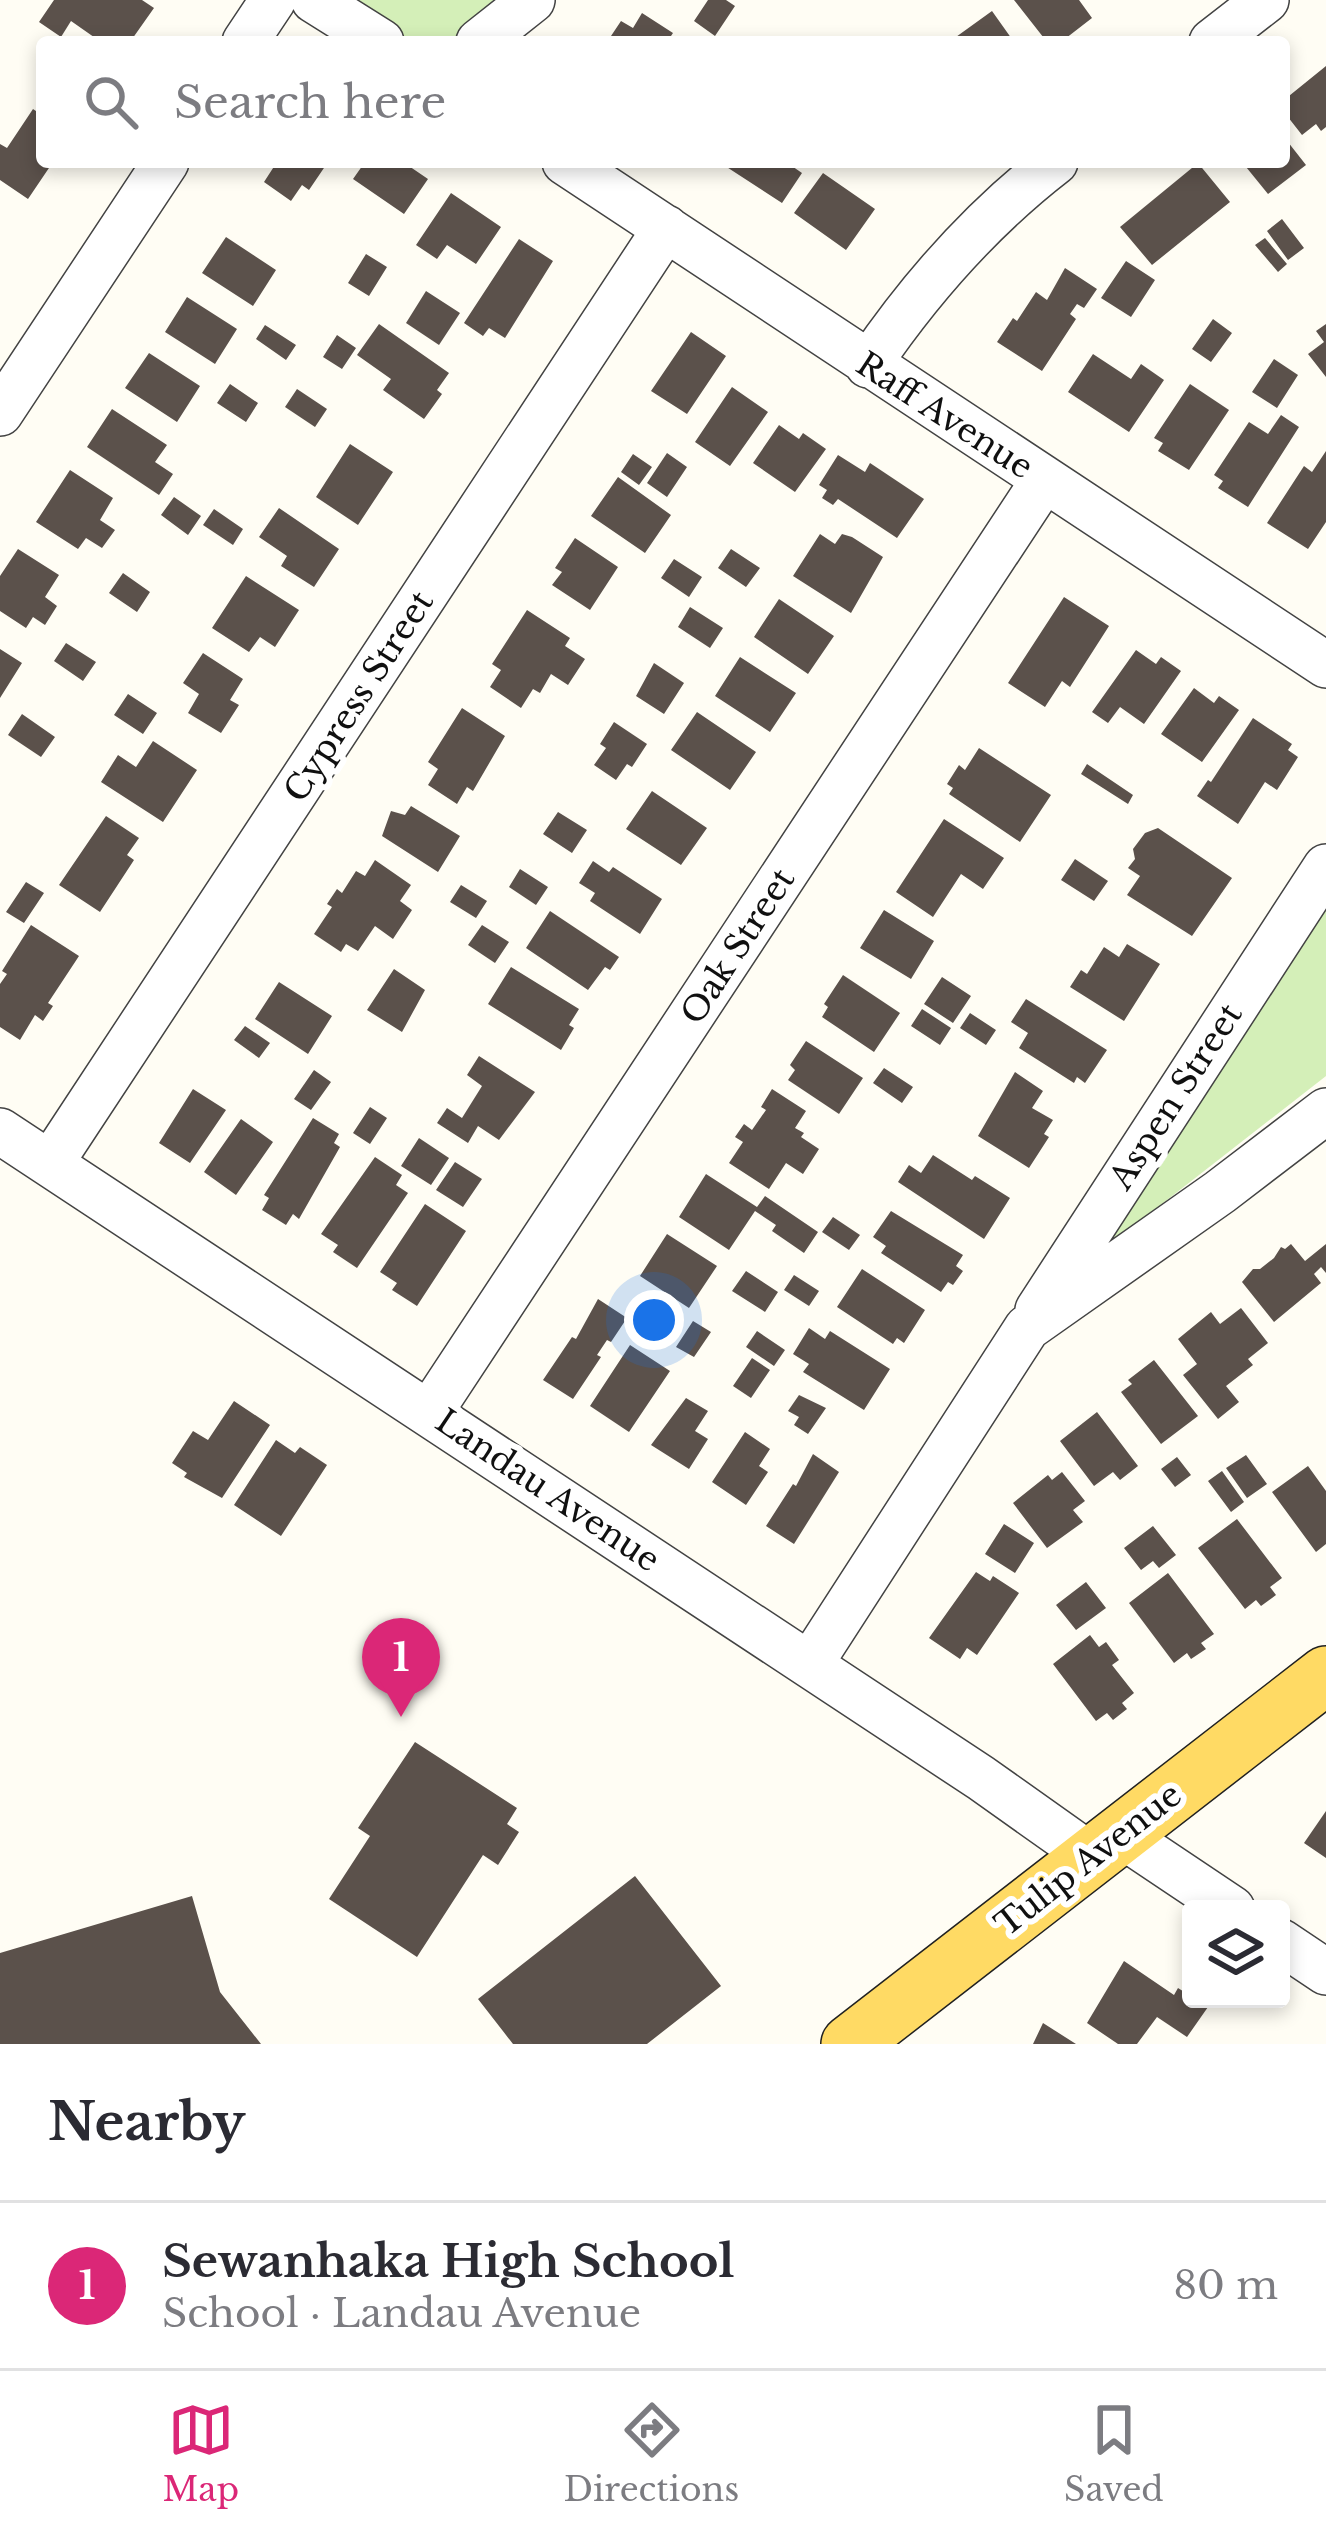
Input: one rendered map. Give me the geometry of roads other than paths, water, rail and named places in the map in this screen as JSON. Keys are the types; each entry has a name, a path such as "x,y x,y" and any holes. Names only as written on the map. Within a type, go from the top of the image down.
{"main road":[{"name":"Tulip Avenue","path":"850,2044 1326,1675"}],"street":[{"path":"249,36 273,0"},
{"path":"314,0 371,36"},
{"path":"487,36 532,0"},
{"path":"1219,36 1266,0"},
{"path":"0,413 162,168"},
{"name":"Raff Avenue","path":"574,168 1326,665"},
{"path":"868,365 931,278 1048,168"},
{"name":"Cypress Street","path":"50,1164 666,228"},
{"name":"Oak Street","path":"430,1412 1044,480"},
{"name":"Aspen Street","path":"810,1664 1326,867"},
{"name":"Aspen Street","path":"1027,1328 1326,1111"},
{"name":"Landau Avenue","path":"0,1131 810,1664 1106,1845 1214,1900"},
{"path":"1290,1948 1326,1972"}],"place":[{"name":"Sewanhaka High School","path":"401,1717"}]}
